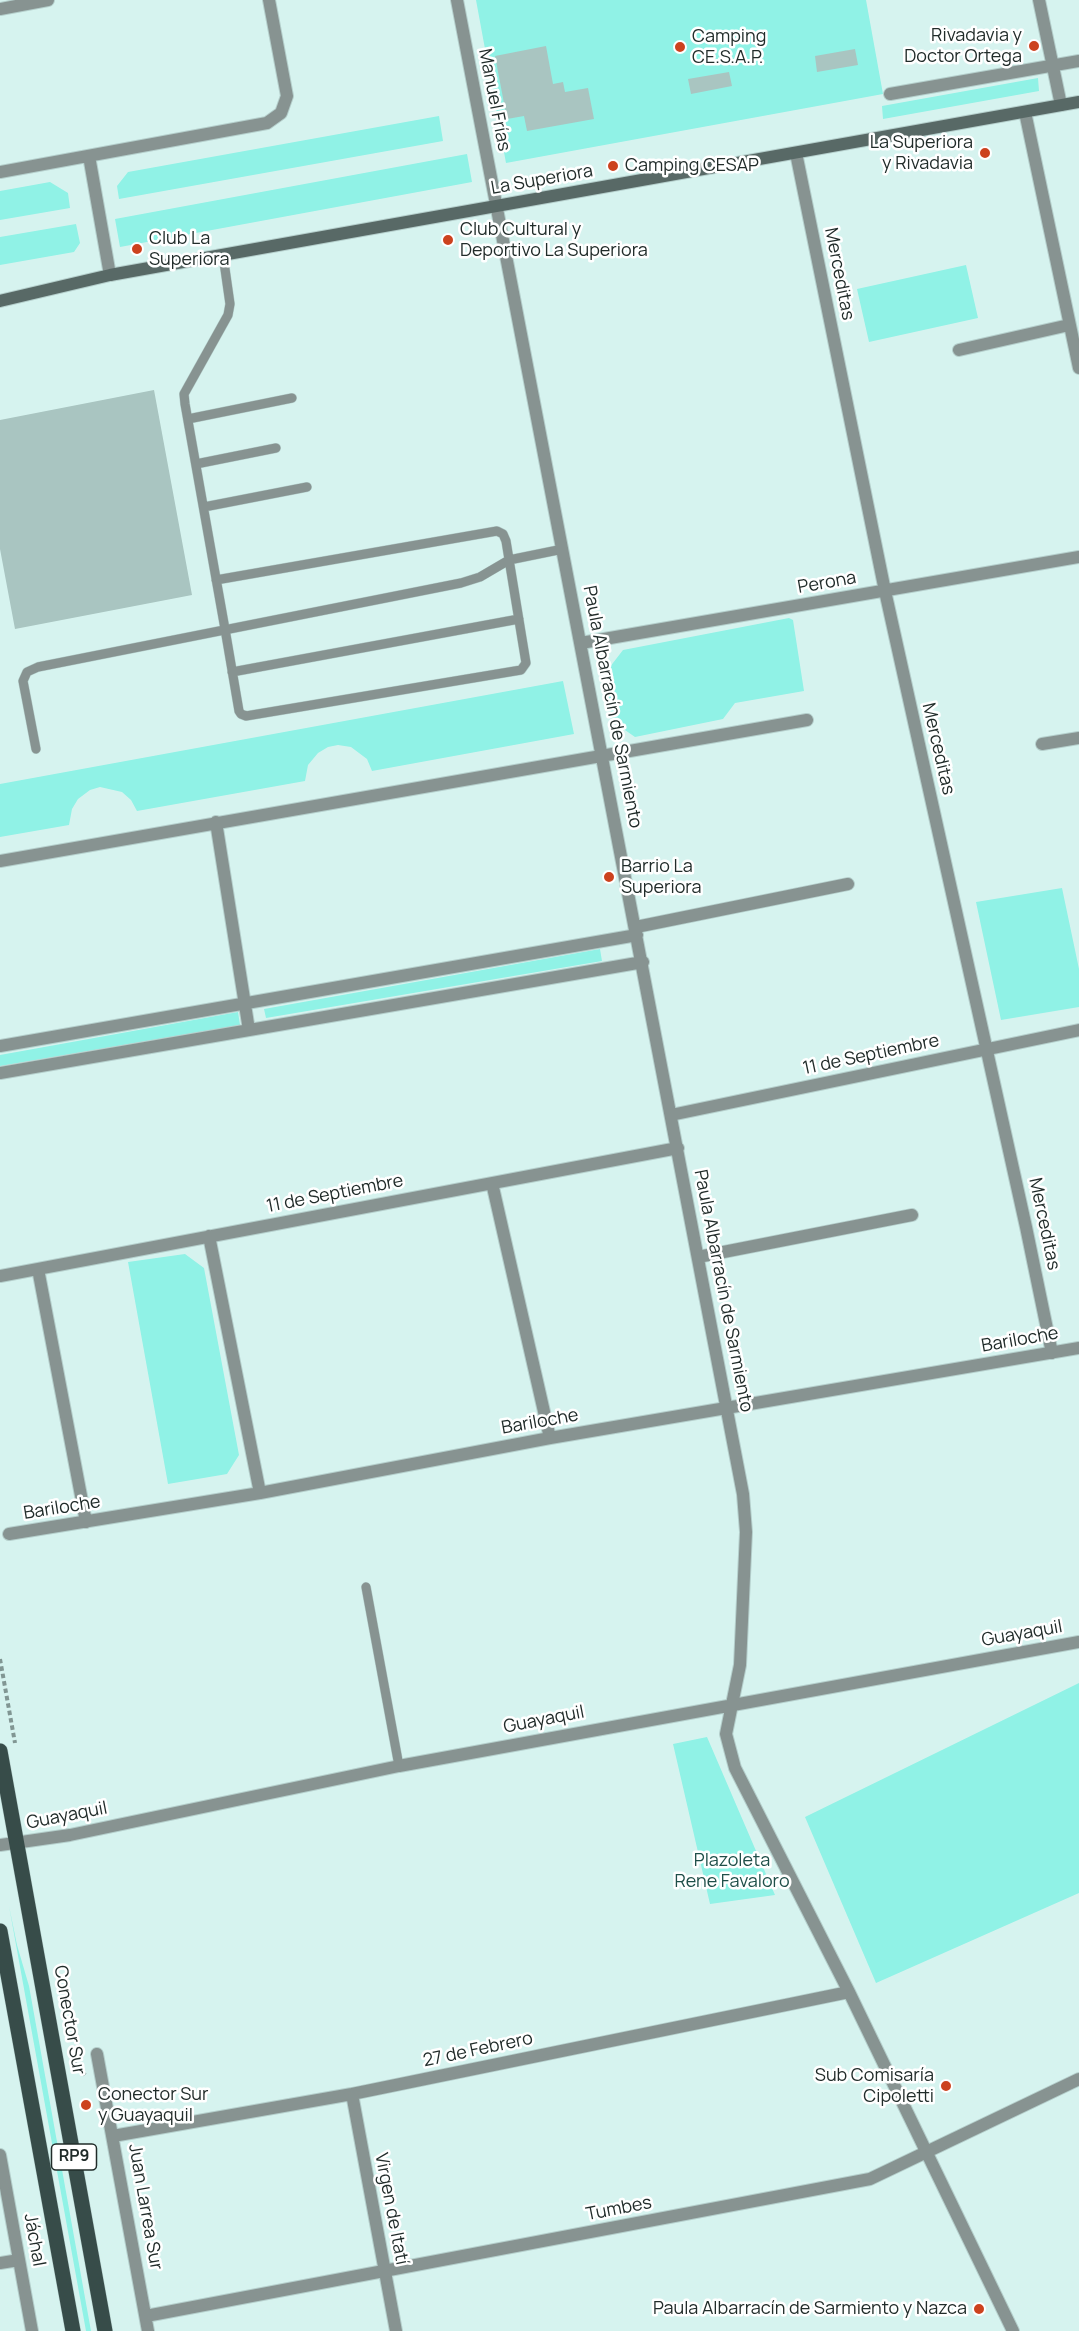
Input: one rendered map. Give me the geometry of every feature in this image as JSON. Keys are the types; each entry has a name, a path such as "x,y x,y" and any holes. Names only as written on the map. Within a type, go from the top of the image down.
{"main road":[{"name":"La Superiora","path":"0,292 83,280 1079,102"},
{"name":"La Superiora","path":"0,301 83,280"},
{"name":"Conector Sur","path":"0,1751 105,2331"},
{"name":"RP9","path":"0,1931 73,2331"}],"street":[{"path":"0,9 48,0"},
{"path":"0,172 267,123 281,113 286,96 269,0"},
{"name":"Manuel Frías","path":"457,0 496,206"},
{"path":"1039,0 1061,105"},
{"path":"890,94 1079,61"},
{"path":"1025,112 1079,368"},
{"name":"Merceditas","path":"796,153 885,591 1052,1353"},
{"path":"89,156 110,275"},
{"name":"Paula Albarracín de Sarmiento","path":"496,206 643,962 743,1494 746,1533 740,1665 726,1734 735,1768 849,1992 1013,2331"},
{"path":"958,350 1069,325"},
{"name":"Perona","path":"581,643 1079,557"},
{"path":"0,861 807,720"},
{"path":"1042,744 1079,738"},
{"path":"216,822 249,1030"},
{"path":"0,1046 637,931 848,884"},
{"path":"0,1073 643,962"},
{"name":"11 de Septiembre","path":"671,1115 1079,1030"},
{"name":"11 de Septiembre","path":"0,1276 678,1148"},
{"path":"492,1183 550,1438"},
{"path":"698,1257 912,1215"},
{"path":"209,1236 260,1493"},
{"path":"38,1269 86,1522"},
{"name":"Bariloche","path":"9,1534 260,1493 550,1438 1079,1348"},
{"name":"Guayaquil","path":"0,1845 70,1835 399,1766 1079,1642"},
{"name":"27 de Febrero","path":"113,2136 352,2094 849,1992"},
{"name":"Juan Larrea Sur","path":"98,2054 148,2331"},
{"name":"Tumbes","path":"146,2316 870,2179 1079,2079"},
{"name":"Virgen de Itatí","path":"352,2094 396,2331"},
{"name":"Jáchal","path":"0,2155 32,2331"},
{"path":"0,2263 19,2259"}],"lane":[{"path":"216,580 497,531 503,534 509,561 526,663 521,670 246,716 239,711 216,580 204,507 188,419 184,393 228,315 230,304 223,255"},
{"path":"188,419 292,398"},
{"path":"196,464 276,448"},
{"path":"204,507 307,487"},
{"path":"36,749 23,681 27,672 38,667 461,583 480,577 509,561 563,549"},
{"path":"232,672 519,619"},
{"path":"366,1587 399,1766"}],"path":[{"path":"0,1659 16,1747"},
{"path":"73,2061 90,2081"}],"green space":[{"name":"Camping CE.S.A.P.","path":"476,0 866,0 883,94 506,163"},
{"path":"1038,78 1039,91 883,119 882,106"},
{"path":"439,116 443,141 119,199 117,186 128,172"},
{"path":"467,154 472,182 120,247 115,219"},
{"path":"50,182 68,193 70,208 0,220 0,191"},
{"path":"76,224 80,243 74,252 0,265 0,237"},
{"path":"966,265 978,318 869,342 857,289"},
{"path":"789,618 793,620 804,691 735,703 723,719 635,737 612,721 606,672 623,650"},
{"path":"563,681 574,734 372,771 367,759 351,747 338,745 328,747 318,753 308,765 305,781 137,811 131,800 122,792 100,787 90,790 78,799 72,809 69,825 0,837 0,784"},
{"path":"1062,888 1079,969 1079,1007 1001,1020 976,902"},
{"path":"600,949 602,961 266,1018 264,1009"},
{"path":"238,1012 240,1025 0,1066 0,1055"},
{"path":"185,1254 204,1268 239,1455 227,1474 168,1484 128,1262"},
{"path":"1079,1683 1079,1893 876,1983 805,1817"},
{"name":"Plazoleta Rene Favaloro","path":"707,1737 775,1895 710,1904 673,1744"},
{"path":"9,1906 29,1986 91,2331 86,2331"}],"building":[{"path":"546,46 553,84 563,82 565,92 588,88 594,119 527,131 524,116 507,119 495,56"},
{"path":"855,49 858,65 817,72 815,56"},
{"path":"729,72 732,86 691,94 688,79"},
{"path":"154,390 192,595 15,629 0,549 0,420"}],"place":[{"name":"Rivadavia y Doctor Ortega","path":"1034,46"},
{"name":"Camping CE.S.A.P.","path":"680,47"},
{"name":"La Superiora y Rivadavia","path":"985,153"},
{"name":"Camping CESAP","path":"613,166"},
{"name":"Club Cultural y Deportivo La Superiora","path":"448,240"},
{"name":"Club La Superiora","path":"137,249"},
{"name":"Barrio La Superiora","path":"609,877"},
{"name":"Sub Comisaría Cipoletti","path":"946,2086"},
{"name":"Conector Sur y Guayaquil","path":"86,2105"},
{"name":"Paula Albarracín de Sarmiento y Nazca","path":"979,2309"}]}
